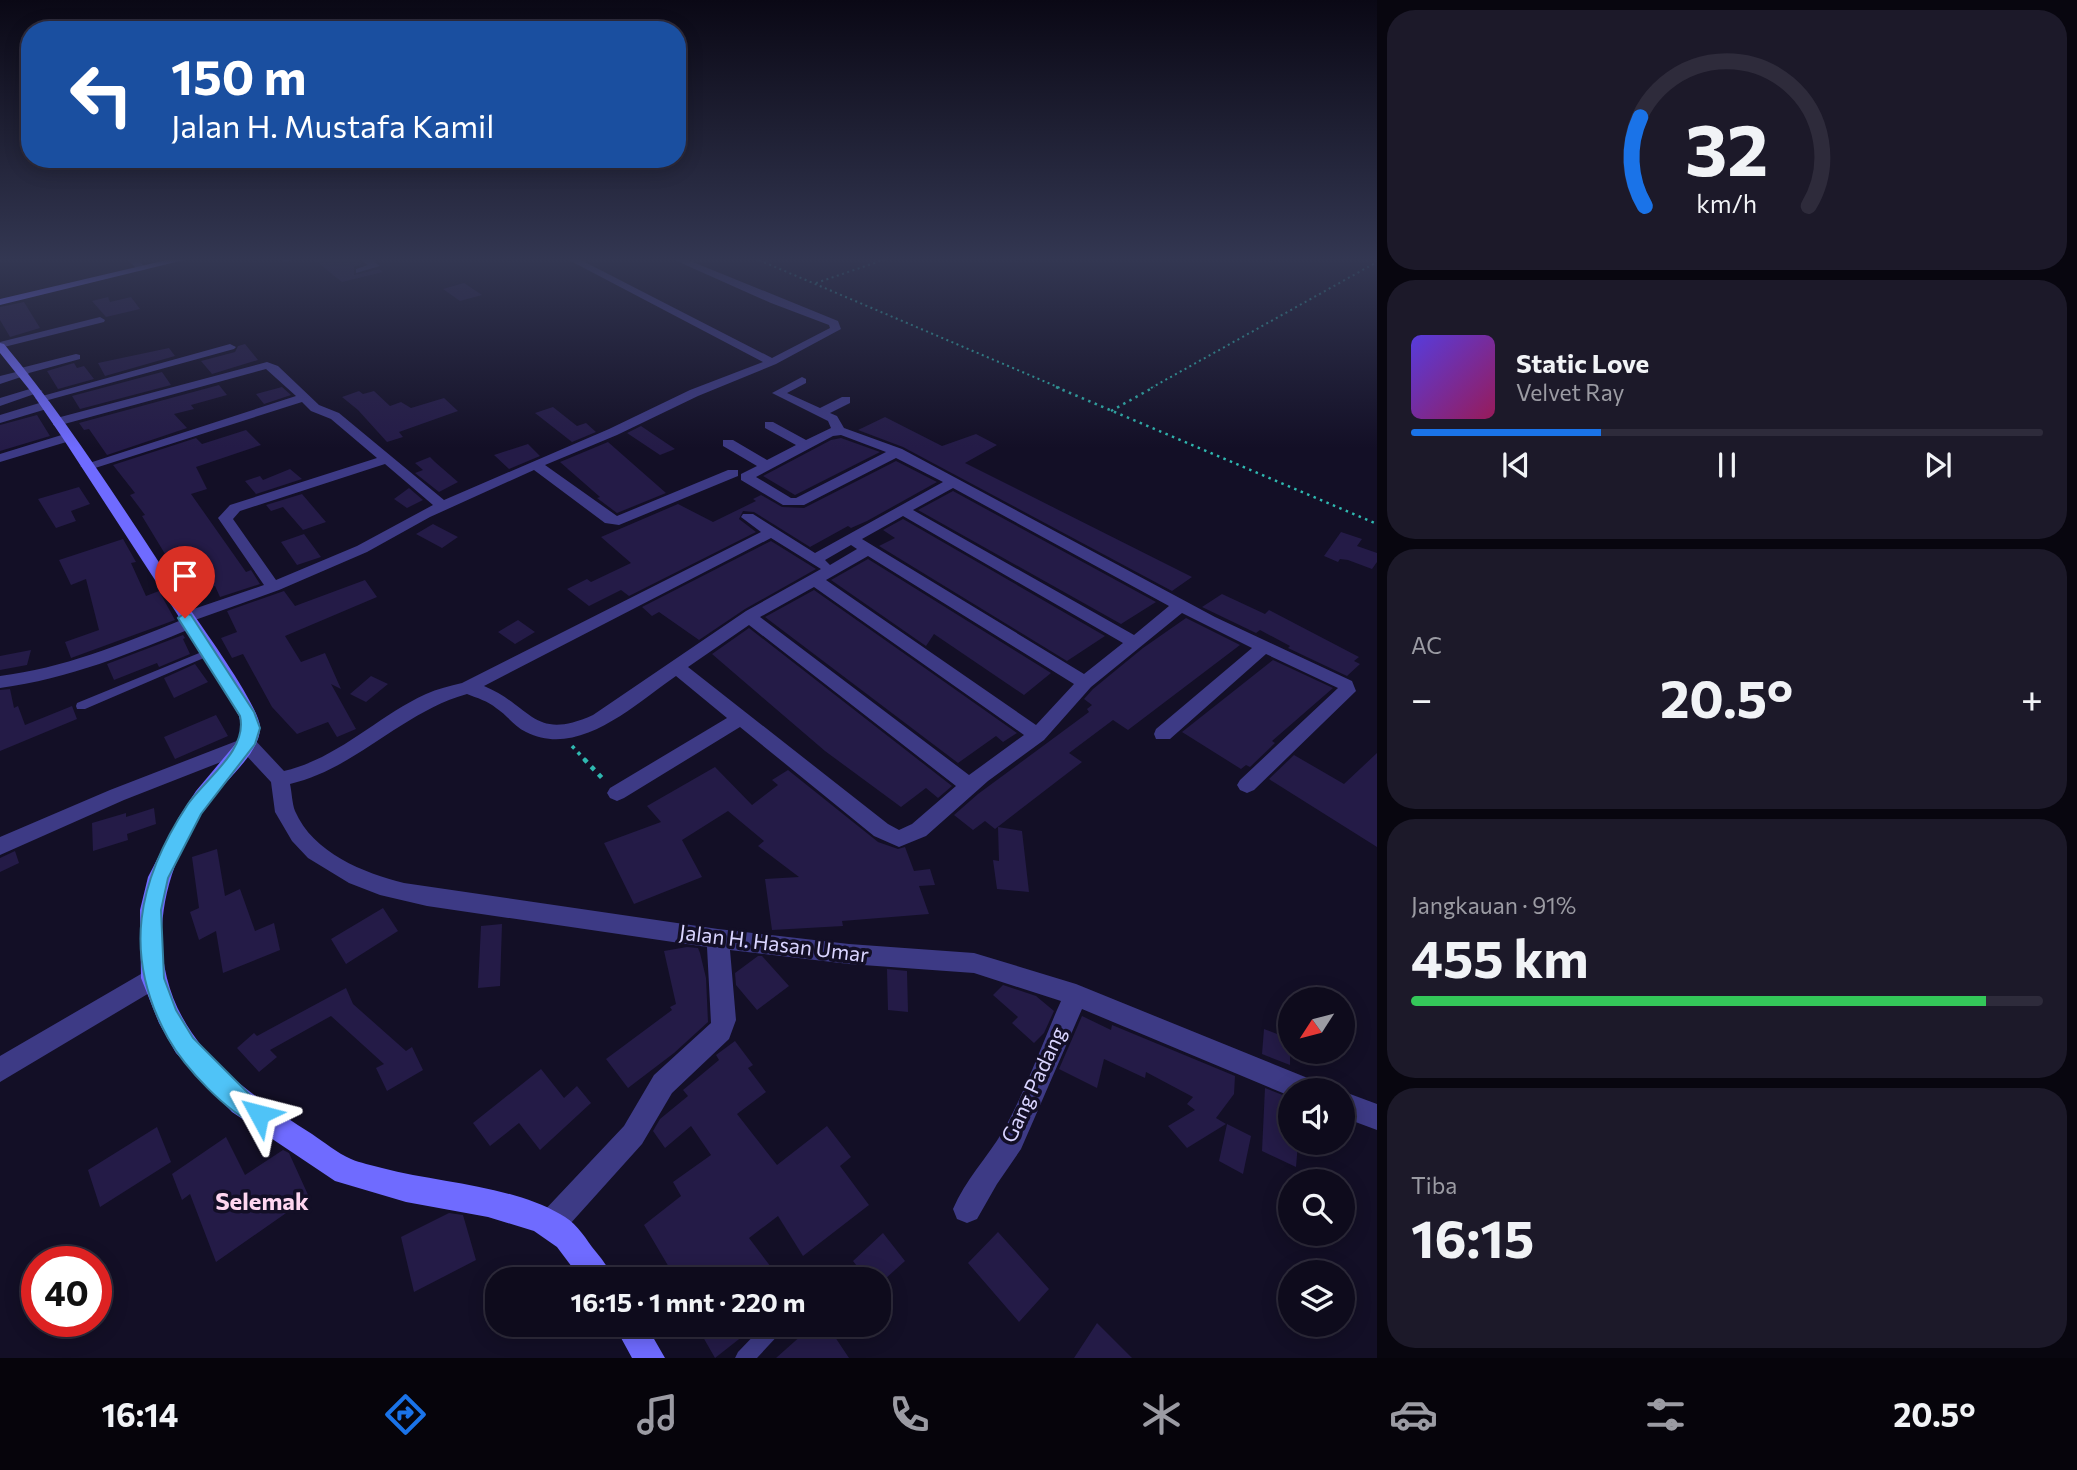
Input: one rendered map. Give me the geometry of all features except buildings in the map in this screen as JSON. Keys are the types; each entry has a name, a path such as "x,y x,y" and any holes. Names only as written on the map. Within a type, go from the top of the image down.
{"street":[{"path":"95,321 0,346 41,398 87,466 209,652 248,716 251,728 247,744 203,796 159,877 151,910 153,978 167,1015 185,1045 241,1104 313,1152 345,1171 372,1180 488,1203 551,1224 579,1250 591,1267"},
{"path":"693,321 772,362"},
{"path":"0,682 40,677 114,653 362,550 443,506 613,432 694,393 772,362 834,330 834,323 830,321"},
{"path":"0,402 41,398 230,347"},
{"path":"0,380 76,357"},
{"path":"0,458 62,430 267,365 274,368 315,408 335,416 443,506"},
{"path":"802,382 778,393 833,419 838,429 897,452 928,472 953,482 1180,606 1346,685 1347,691 1247,785"},
{"path":"0,419 41,398"},
{"path":"87,466 303,398"},
{"path":"821,413 846,401"},
{"path":"769,425 806,445"},
{"path":"838,429 746,477 794,503 897,452"},
{"path":"727,443 765,465"},
{"path":"273,587 225,518 229,513 235,508 387,459"},
{"path":"535,464 610,520 618,521 733,473"},
{"path":"814,559 953,482"},
{"path":"903,510 1133,642"},
{"path":"748,517 814,559 823,576 1037,735"},
{"path":"247,744 280,779 298,776 376,736 430,700 468,687 772,531"},
{"path":"851,539 1085,683"},
{"path":"468,687 503,703 523,723 541,732 561,734 598,720 749,617 869,550"},
{"path":"675,666 881,830 899,839 919,830 970,786 1037,735 1085,683 1180,606"},
{"path":"749,617 970,786"},
{"path":"1163,734 1265,646"},
{"path":"617,793 741,718"},
{"path":"0,846 117,794 247,744"},
{"name":"Jalan H. Hasan Umar","path":"280,779 286,815 306,845 350,873 385,889 420,898 474,903 718,939 849,954 974,963 1076,995 1278,1078"},
{"path":"551,1224 633,1135 663,1084 720,1031 724,1020 718,939"},
{"path":"0,1070 153,978"},
{"name":"Gang Padang","path":"967,1209 986,1174 1012,1140 1076,995"},
{"path":"1355,1109 1377,1117"},
{"path":"637,1337 650,1358"}],"lane":[{"path":"81,706 209,652"},
{"path":"744,1358 764,1337"}],"path":[{"path":"901,321 1377,524"},
{"path":"1111,411 1271,321"},
{"path":"561,734 617,793"}],"district":[{"name":"Selemak","path":"262,1202"}],"route":[{"path":"185,618 214,658 248,716 251,728 247,744 203,796 159,877 151,910 153,978 167,1015 185,1045 241,1104 259,1114"}]}
